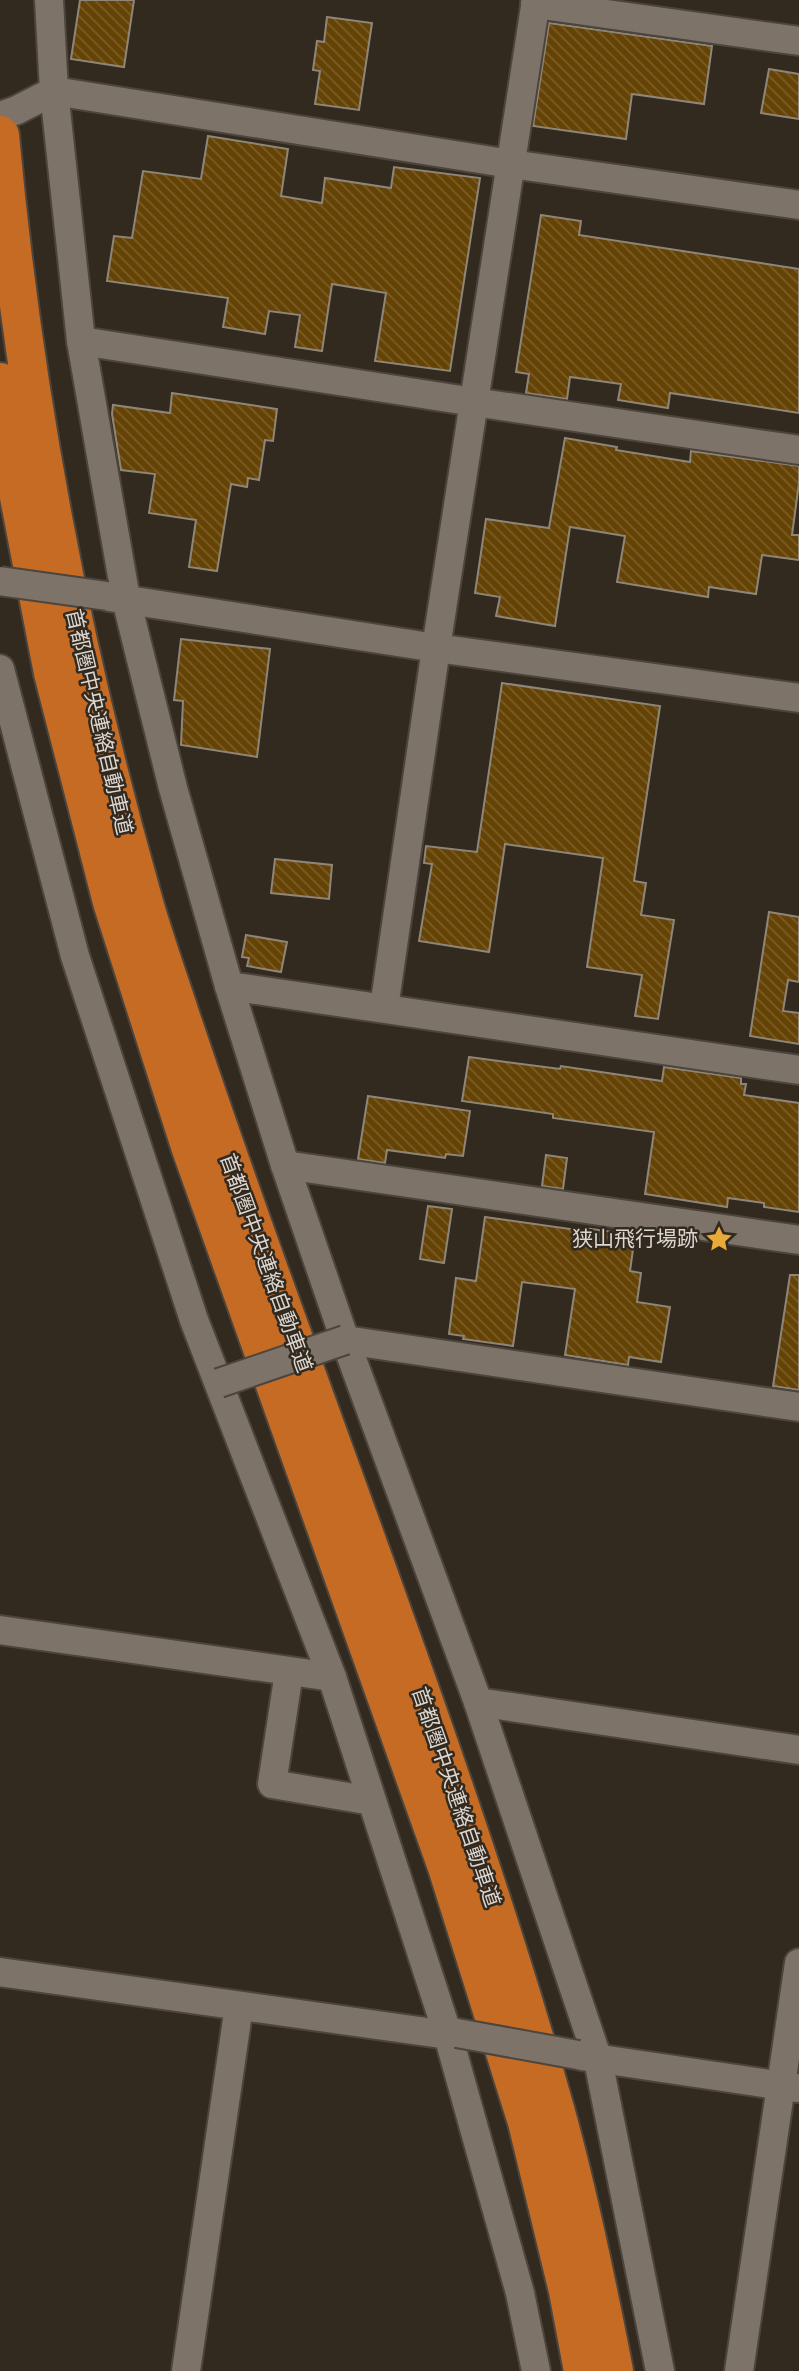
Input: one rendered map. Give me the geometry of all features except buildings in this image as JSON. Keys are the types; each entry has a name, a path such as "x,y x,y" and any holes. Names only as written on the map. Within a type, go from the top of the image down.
{"highway":[{"name":"首都圏中央連絡自動車道","path":"6,120 8,225 37,436 83,666 141,895 221,1139 478,1856 556,2112 614,2371"},
{"name":"首都圏中央連絡自動車道","path":"0,382 8,440 53,673 112,902 190,1146 447,1867 527,2122 568,2291 583,2371"}],"street":[{"path":"49,0 54,91 81,341 116,598 229,986 285,1165 345,1340 478,1702 588,2057 660,2371"},
{"path":"384,1009 436,648 535,2 799,41"},
{"path":"6,120 54,91 511,164 799,205"},
{"path":"81,341 799,450"},
{"path":"0,581 436,648 799,698"},
{"path":"0,669 75,956 194,1320 332,1677 452,2034 520,2293 536,2371"},
{"path":"229,986 799,1070"},
{"path":"285,1165 799,1240"},
{"path":"219,1383 345,1340 799,1407"},
{"path":"0,1630 332,1677"},
{"path":"289,1672 272,1784 372,1801"},
{"path":"478,1702 799,1749"},
{"path":"739,2371 790,2087 799,1963"},
{"path":"0,1972 452,2034 790,2087"},
{"path":"186,2371 239,2006"}],"place":[{"name":"狭山飛行場跡","path":"719,1239"}]}
